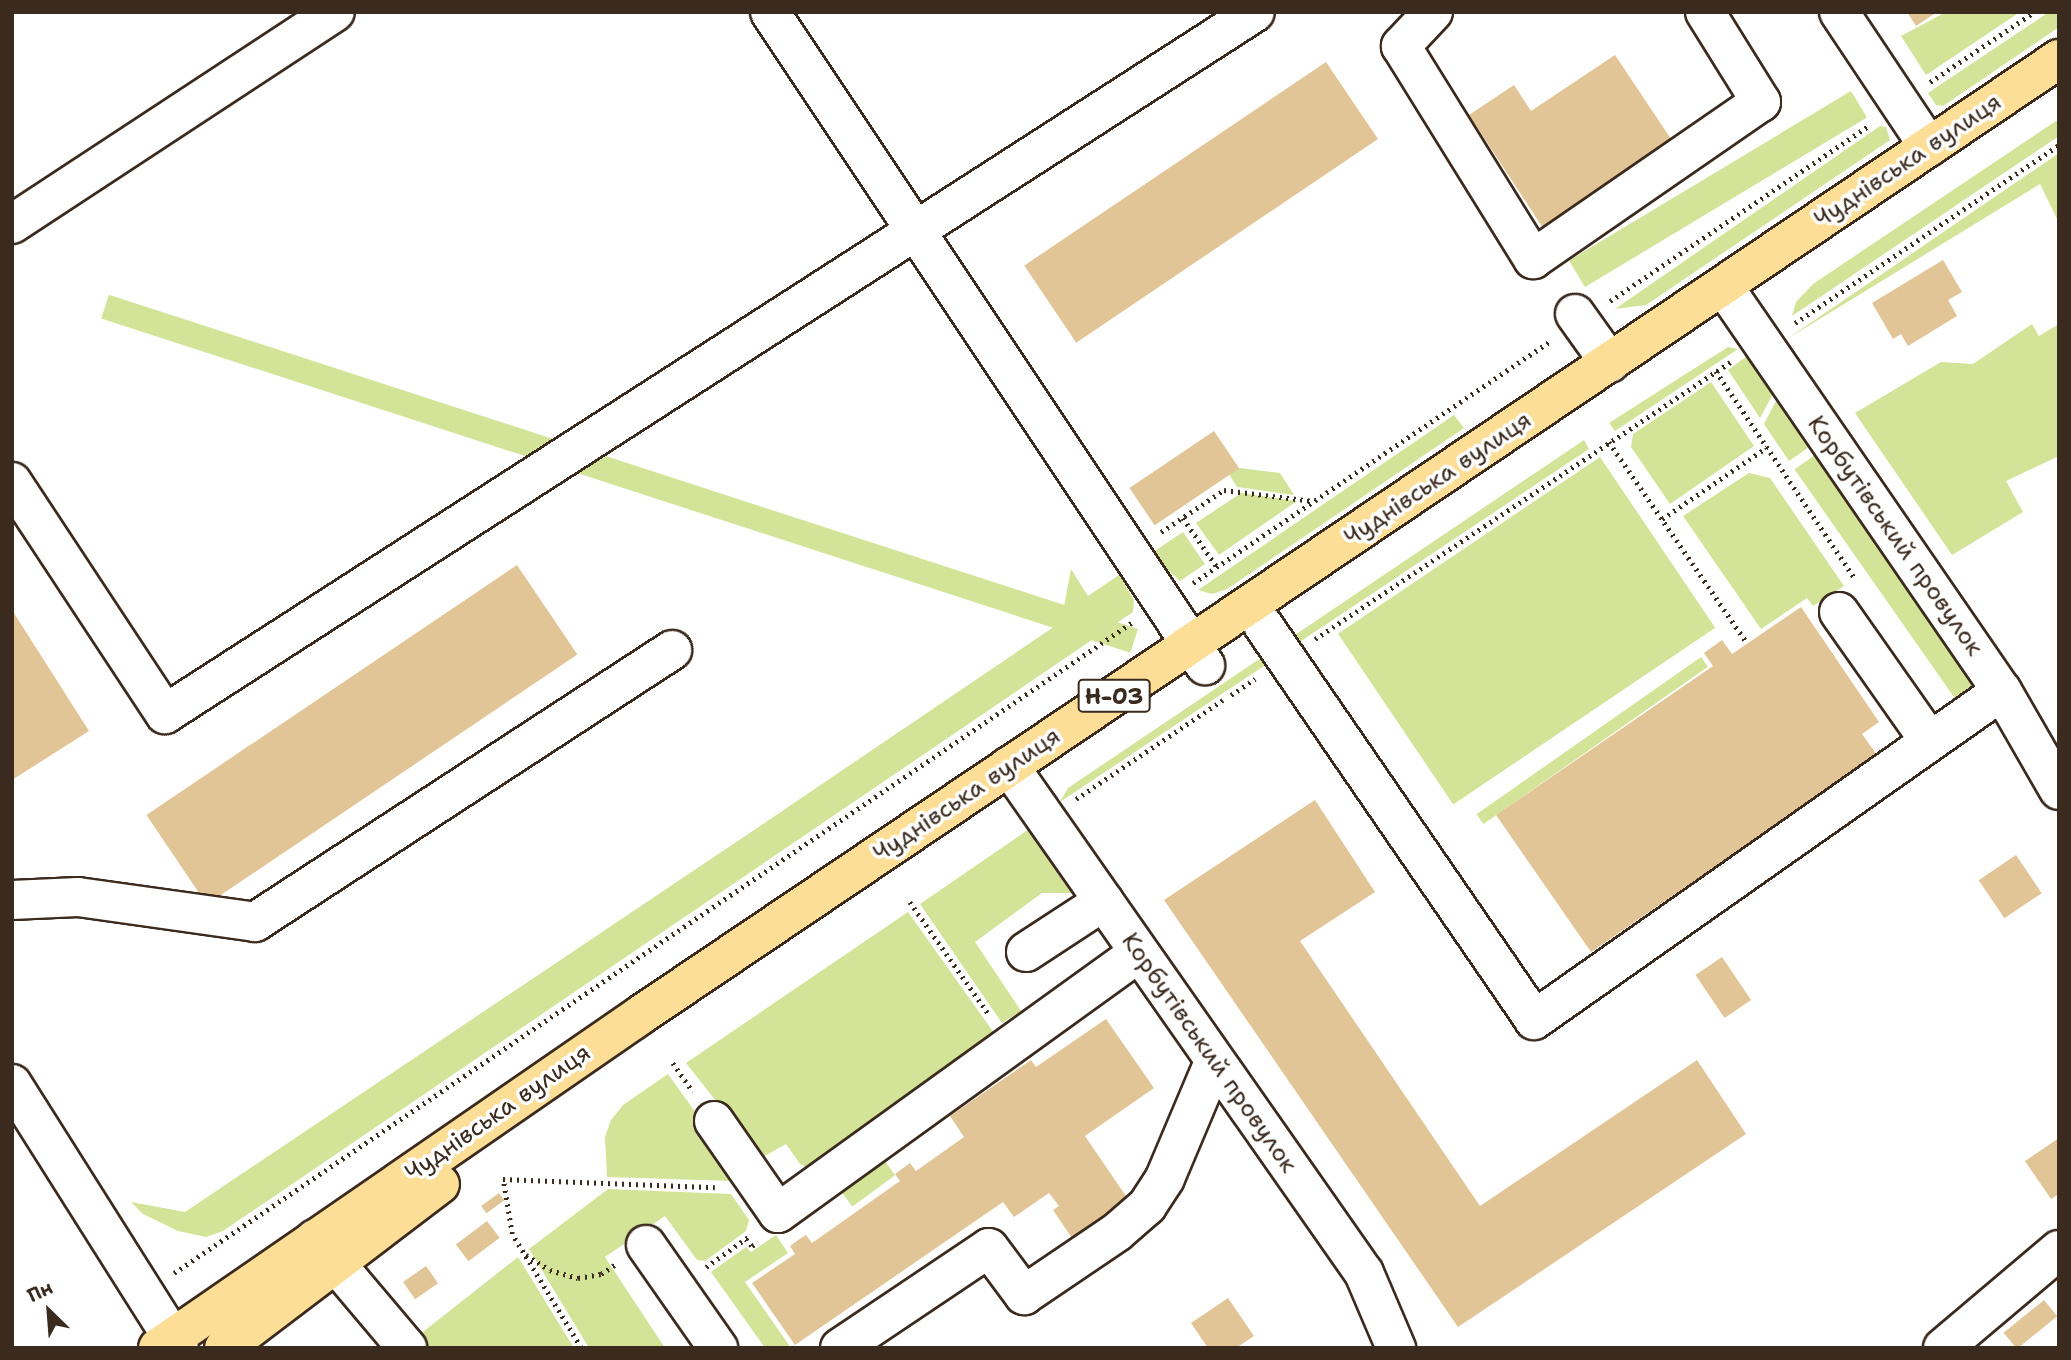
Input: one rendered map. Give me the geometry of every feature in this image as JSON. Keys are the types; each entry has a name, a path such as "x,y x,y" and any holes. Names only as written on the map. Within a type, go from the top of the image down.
{"main road":[{"name":"Чуднівська вулиця","path":"1198,655 1263,625 1731,297 1929,147 2059,59"},
{"name":"Чуднівська вулиця","path":"169,1344 324,1251 1016,776 1198,655 1610,363 1731,297 2059,87"},
{"name":"Чуднівська вулиця","path":"224,1348 324,1251"}],"street":[{"path":"12,225 335,12"},
{"path":"770,12 1198,655"},
{"path":"12,482 165,714 1255,12"},
{"path":"1433,12 1401,46 1533,258 1761,102 1705,12"},
{"path":"1839,12 1929,147"},
{"name":"Корбутівський провулок","path":"1731,297 2002,691 2059,790"},
{"path":"1578,318 1610,363"},
{"path":"1848,597 1929,740"},
{"path":"1263,625 1534,1020 2002,691"},
{"path":"12,900 78,897 255,922 672,650"},
{"name":"Корбутівський провулок","path":"1016,776 1364,1273 1395,1348"},
{"path":"1026,952 1104,901"},
{"path":"704,1106 778,1213 918,1116 939,1094 1139,953"},
{"path":"841,1348 989,1248 1024,1295 1117,1232 1147,1206 1166,1178 1214,1062"},
{"path":"12,1084 169,1344"},
{"path":"646,1245 718,1348"},
{"path":"1943,1348 2059,1250"},
{"path":"324,1251 407,1348"}],"path":[{"path":"1923,87 2035,12"},
{"path":"1189,586 1578,318 1877,120"},
{"path":"1789,328 2059,145"},
{"path":"1047,819 1734,359"},
{"path":"1716,371 1767,447 1848,597"},
{"path":"1609,442 1747,643"},
{"path":"1662,519 1767,447"},
{"path":"1128,553 1224,490 1313,501"},
{"path":"1182,518 1217,567"},
{"path":"169,1276 1137,619"},
{"path":"909,902 1009,1044"},
{"path":"673,1063 704,1106"},
{"path":"581,1348 512,1234 503,1179 761,1189"},
{"path":"729,1251 743,1241"},
{"path":"523,1253 550,1270 586,1279 646,1245"}],"green space":[{"path":"1946,12 2020,12 1926,75 1901,36"},
{"path":"2049,12 2059,12 2059,27 1943,106 1936,105 1928,93"},
{"path":"1851,91 1867,118 1585,287 1569,260"},
{"path":"2059,119 2059,136 1792,316 1796,302 1813,284"},
{"path":"1880,126 1886,127 1890,140 1646,305 1615,309"},
{"path":"2059,153 2059,223 2040,184 1787,339"},
{"path":"109,295 1138,629 1130,653 101,318"},
{"path":"2032,324 2039,336 2059,324 2059,456 2006,481 2023,512 1952,555 1855,413 1941,362 1973,364"},
{"path":"1728,347 1738,349 1615,431 1609,423"},
{"path":"1747,356 1773,394 1760,418 1728,370"},
{"path":"1711,382 1754,446 1670,504 1631,447 1633,434"},
{"path":"1777,399 1809,447 1789,461 1764,424"},
{"path":"1454,415 1464,428 1227,589 1212,594 1198,590"},
{"path":"1584,440 1589,449 1060,802 1068,788"},
{"path":"1815,455 1978,688 1958,703 1795,469"},
{"path":"1600,457 1715,628 1453,804 1338,634"},
{"path":"1239,468 1280,473 1294,495 1237,487 1229,474"},
{"path":"1749,473 1770,478 1844,586 1813,606 1807,598 1761,629 1683,516"},
{"path":"1241,493 1297,501 1219,555 1196,523"},
{"path":"1183,532 1205,564 1180,581 1150,554"},
{"path":"1071,569 1088,596 1119,575 1134,600 1133,612 223,1231 206,1237 178,1231 143,1214 131,1202 185,1212 760,826 1061,622"},
{"path":"1701,657 1708,667 1483,824 1477,814"},
{"path":"1032,827 1077,893 1042,893 975,942 1021,1011 1002,1023 920,904"},
{"path":"908,912 994,1033 912,1090 917,1097 814,1171 800,1164 786,1144 761,1158 686,1063"},
{"path":"668,1074 706,1127 734,1181 607,1177 605,1137 611,1120 623,1105"},
{"path":"884,1160 895,1175 852,1207 841,1191"},
{"path":"608,1189 731,1194 749,1220 746,1231 705,1261 697,1260 665,1216 605,1257 665,1348 589,1348 529,1249"},
{"path":"776,1235 788,1253 745,1282 791,1348 765,1348 711,1272 746,1247 751,1252"},
{"path":"518,1257 574,1348 431,1348 419,1335"}],"building":[{"path":"1907,12 1937,12 1916,26"},
{"path":"1615,55 1673,142 1543,228 1469,115 1514,85 1531,111"},
{"path":"1326,62 1378,139 1076,343 1024,266"},
{"path":"1943,260 1962,292 1948,300 1957,316 1908,346 1901,334 1893,339 1872,303"},
{"path":"1214,431 1239,468 1155,525 1129,488"},
{"path":"517,565 577,655 207,904 146,815"},
{"path":"1801,607 1879,722 1862,734 1877,755 1591,952 1496,815 1713,666 1704,653 1722,640 1732,654"},
{"path":"12,610 89,731 12,780"},
{"path":"1315,800 1375,892 1300,941 1480,1206 1697,1060 1746,1134 1458,1327 1164,900"},
{"path":"2016,855 2042,893 2004,918 1979,880"},
{"path":"1722,957 1751,1000 1725,1018 1695,975"},
{"path":"1106,1019 1154,1088 1085,1136 1132,1205 1076,1244 1053,1210 1059,1206 1049,1193 1014,1217 1003,1202 795,1345 752,1283 795,1254 790,1246 798,1240 806,1235 812,1243 900,1181 895,1174 910,1163 916,1171 964,1137 950,1116 1031,1060 1036,1067"},
{"path":"2059,1138 2059,1194 2051,1199 2025,1161"},
{"path":"499,1193 504,1200 486,1213 481,1206"},
{"path":"487,1221 500,1238 468,1261 456,1244"},
{"path":"426,1266 438,1283 415,1299 403,1282"},
{"path":"1228,1298 1254,1336 1236,1348 1208,1348 1191,1323"},
{"path":"2044,1300 2057,1316 2018,1348 2004,1333"}]}
